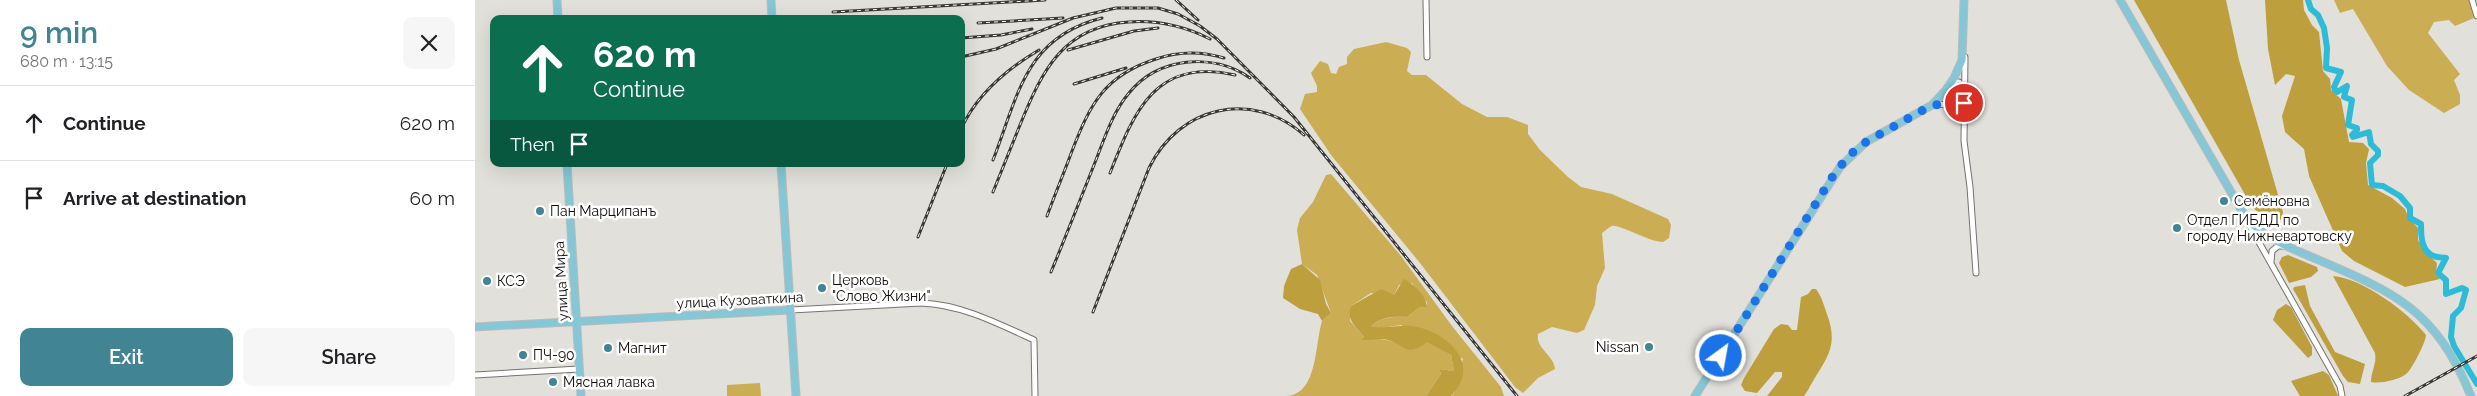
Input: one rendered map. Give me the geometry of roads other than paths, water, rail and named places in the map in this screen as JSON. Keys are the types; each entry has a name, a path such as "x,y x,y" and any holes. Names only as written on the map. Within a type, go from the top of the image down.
{"main road":[{"path":"557,0 558,15"},
{"path":"771,0 772,15"},
{"path":"1695,396 1839,167 1866,142 1932,105 1951,84 1961,60 1964,34 1964,0"},
{"path":"2120,0 2239,208 2258,229 2285,246 2372,283 2412,308 2439,337 2471,396"},
{"name":"улица Мира","path":"567,167 581,396"},
{"path":"781,167 796,396"},
{"name":"улица Кузоваткина","path":"475,328 791,310"}],"street":[{"path":"1426,0 1427,57"},
{"path":"2472,0 2477,16"},
{"path":"1964,34 1964,142 1970,188 1976,273"},
{"path":"1951,84 1959,82 1965,89"},
{"path":"1942,95 1944,103"},
{"path":"1932,105 1964,103"},
{"path":"2239,208 2340,386 2342,396"},
{"path":"2272,265 2272,251 2278,246 2285,246"},
{"name":"улица Кузоваткина","path":"791,310 929,304 962,310 1034,340 1035,396"},
{"path":"475,375 579,368"}],"waterway":[{"path":"2308,0 2311,9 2318,15 2324,28 2327,48 2326,68 2341,72 2334,87 2335,90 2337,92 2347,86 2344,97 2352,100 2348,125 2357,128 2352,135 2353,137 2369,132 2371,144 2378,151 2378,155 2370,163 2372,185 2383,186 2400,196 2410,208 2410,218 2421,224 2421,233 2426,251 2435,257 2446,258 2438,273 2446,280 2446,294 2462,288 2466,290 2461,308 2453,316 2451,337 2454,346 2477,384"}],"railway":[{"path":"833,12 1045,0"},
{"path":"1176,0 1198,20"},
{"path":"965,56 996,49 1073,18 1116,8 1158,8 1178,14 1200,26 1217,39 1294,117 1517,396"},
{"path":"978,23 1063,18"},
{"path":"993,160 1018,92 1040,54 1056,39 1076,27 1102,18"},
{"path":"993,192 1037,87 1058,55 1071,42 1087,32 1106,25 1129,22 1150,22 1170,25 1210,39"},
{"path":"1068,50 1134,31 1158,28"},
{"path":"965,38 1001,35 1032,29"},
{"path":"965,122 984,94 1004,74 1039,50"},
{"path":"1047,216 1086,119 1093,105 1112,83 1138,66 1173,54 1198,53 1224,58"},
{"path":"1051,272 1113,118 1129,93 1141,81 1155,72 1186,62 1220,64 1250,78"},
{"path":"1074,84 1126,68"},
{"path":"1110,173 1128,129 1151,94 1167,82 1185,74 1208,72 1235,75"},
{"path":"1093,312 1149,168 1162,147 1179,130 1198,118 1218,111 1240,109 1262,112 1284,121 1304,135"},
{"path":"918,237 946,167"},
{"path":"2405,396 2477,356"}],"place":[{"name":"Семёновна","path":"2224,201"},
{"name":"Пан Марципанъ","path":"540,211"},
{"name":"Отдел ГИБДД по городу Нижневартовску","path":"2177,228"},
{"name":"КСЭ","path":"487,281"},
{"name":"Церковь \"Слово Жизни\"","path":"822,288"},
{"name":"Nissan","path":"1649,347"},
{"name":"Магнит","path":"608,348"},
{"name":"ПЧ-90","path":"523,355"},
{"name":"Мясная лавка","path":"553,382"}]}
